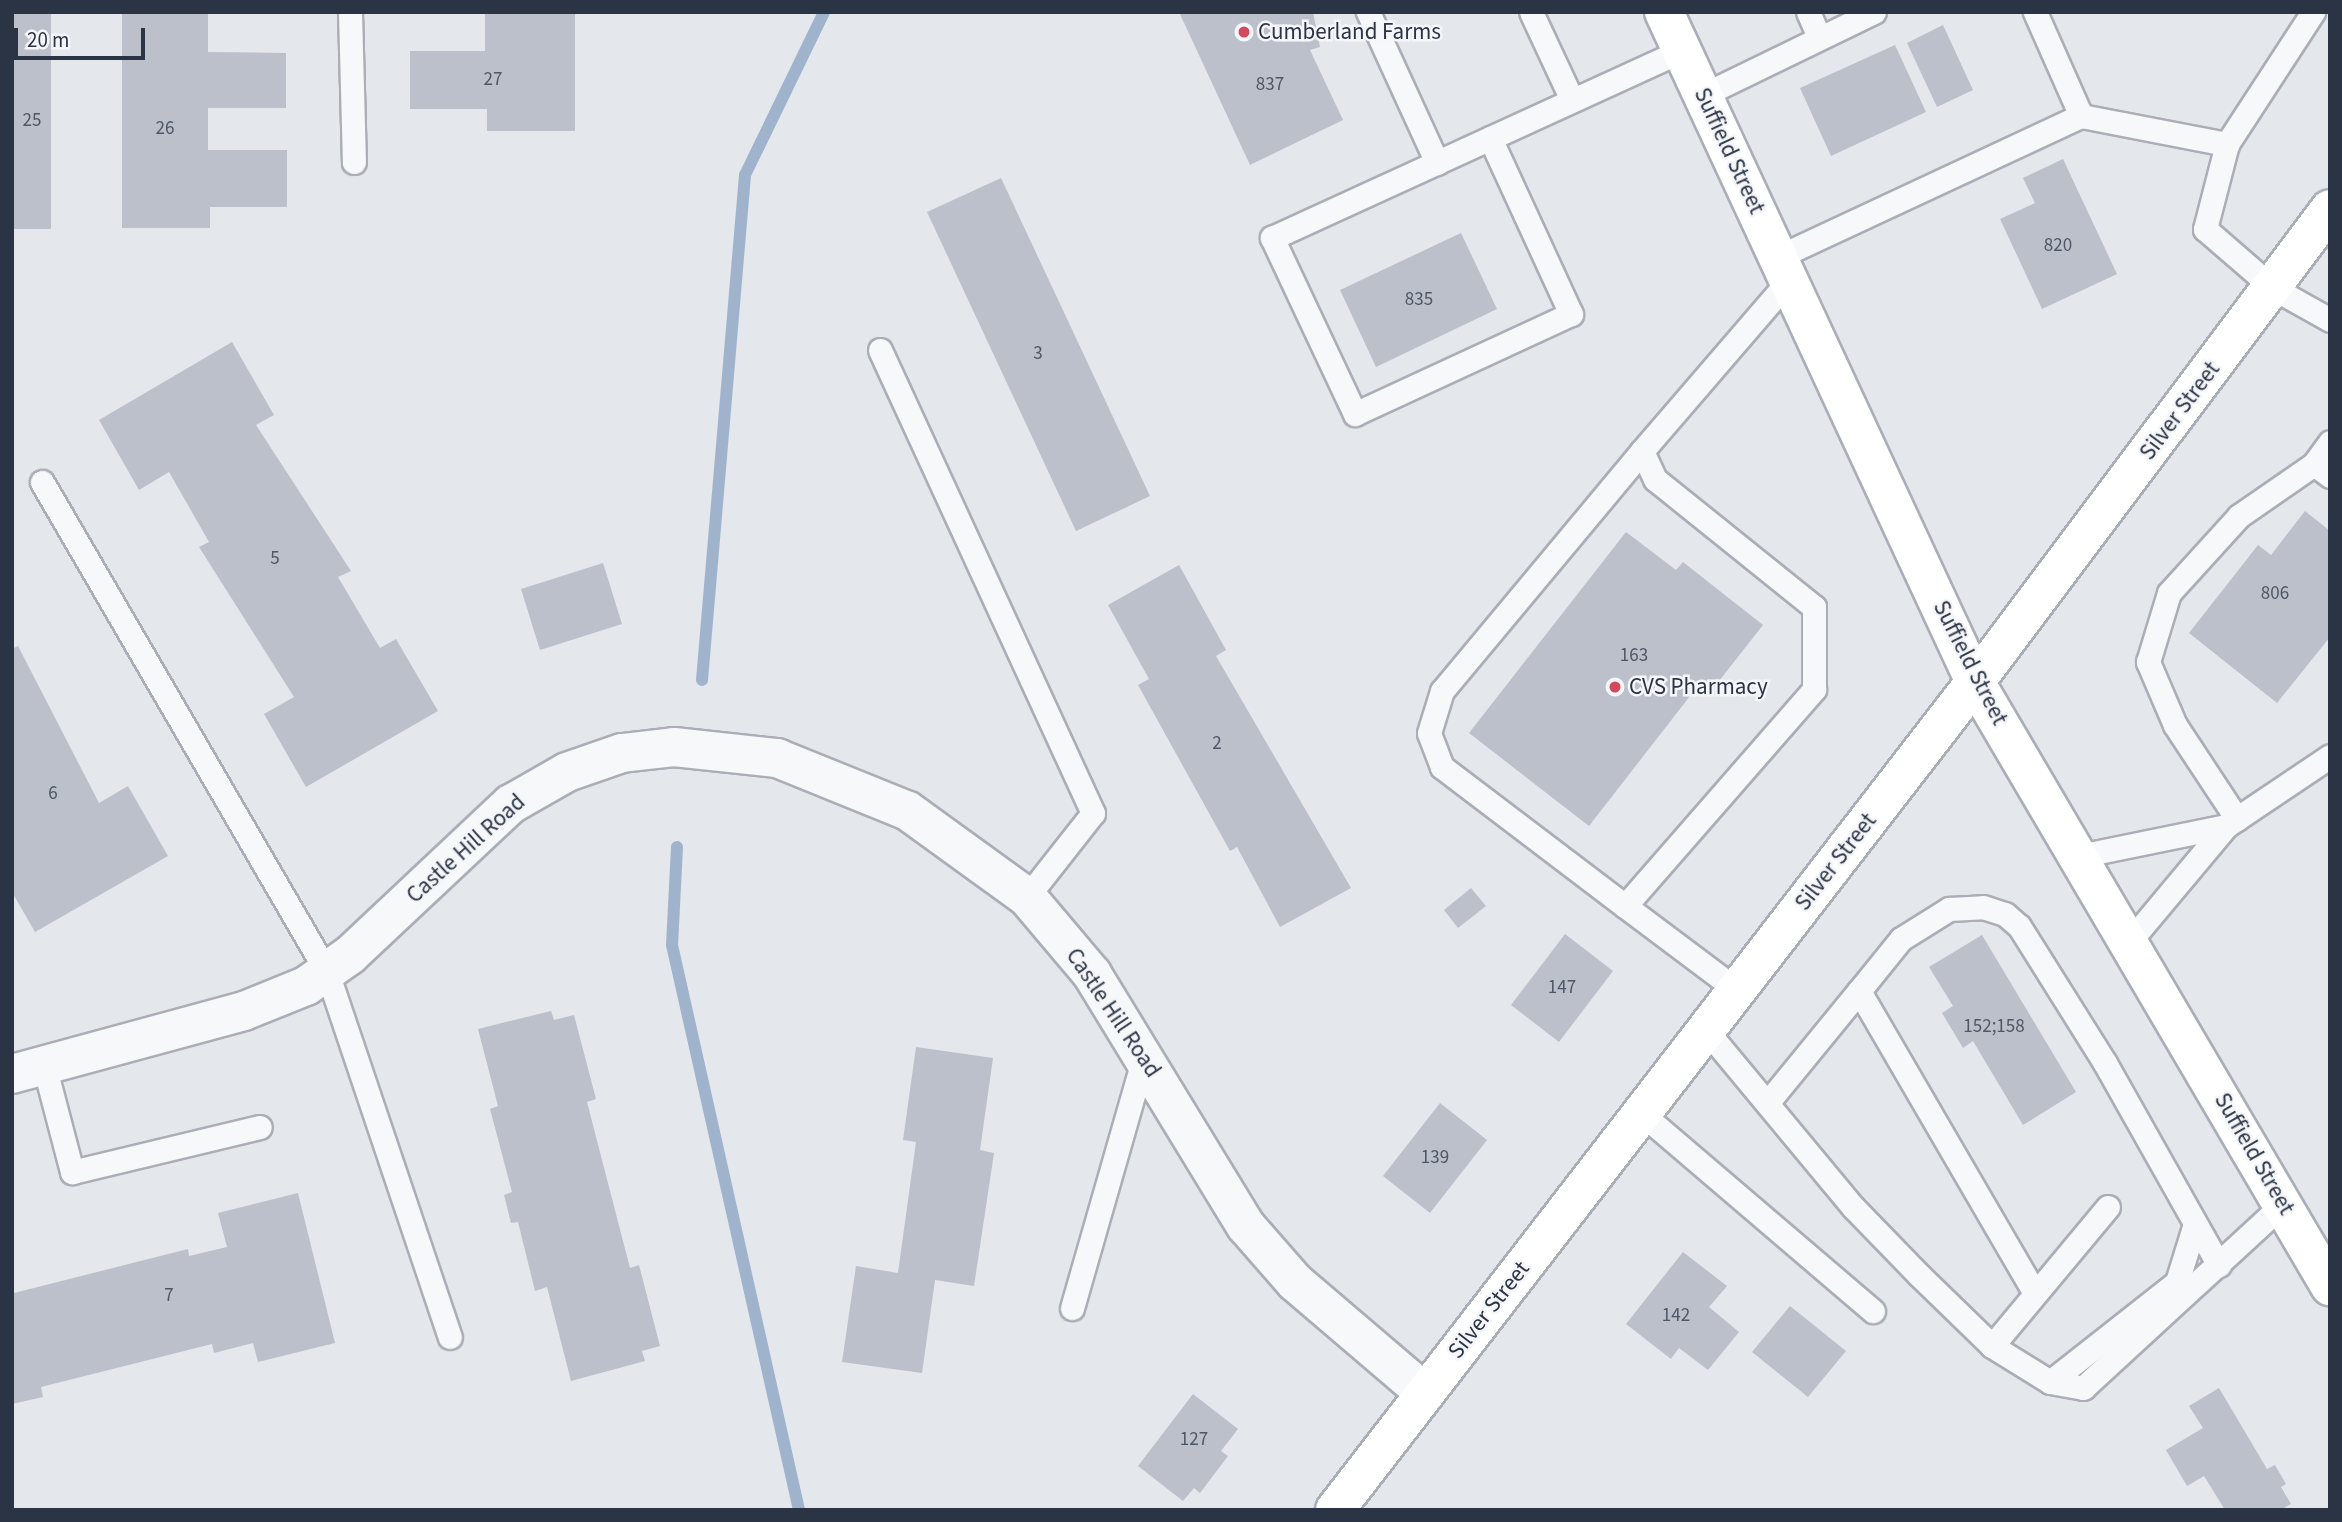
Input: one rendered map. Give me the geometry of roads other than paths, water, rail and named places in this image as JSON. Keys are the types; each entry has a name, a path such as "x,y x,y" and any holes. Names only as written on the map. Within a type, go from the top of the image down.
{"street":[{"name":"Suffield Street","path":"1664,12 1975,682 2330,1286"},
{"name":"Silver Street","path":"1335,1510 1975,682 2330,209"},
{"name":"Castle Hill Road","path":"28,1070 244,1011 327,972 511,804 567,772 648,749 738,750 845,781 940,829 1027,897 1093,974 1270,1256 1425,1393"}],"lane":[{"path":"350,12 354,162"},
{"path":"1368,12 1437,163"},
{"path":"1531,12 1572,100"},
{"path":"1808,12 1819,37"},
{"path":"1703,95 1874,12"},
{"path":"2035,12 2081,116"},
{"path":"2313,12 2227,144 2205,229 2273,288 2330,320"},
{"path":"1490,138 1571,314 1355,414 1272,238 1437,163 1490,138 1572,100 1682,50"},
{"path":"1737,990 1442,767 1429,733 1442,691 1642,451 1783,269 2081,116 2227,144"},
{"path":"880,350 1093,813 1027,897"},
{"path":"2232,823 2175,725 2148,662 2169,593 2239,516 2322,470 2330,442"},
{"path":"1625,906 1814,689 1814,607 1655,479 1642,451"},
{"path":"42,482 327,972 450,1337"},
{"path":"2129,942 2232,823 2330,756"},
{"path":"2079,856 2232,823"},
{"path":"1768,1102 1901,939 1949,909 1983,907 2005,914 2061,990 2219,1265"},
{"path":"1859,991 2034,1292"},
{"path":"1706,1030 1854,1208 1992,1346 2050,1382 2083,1388 2282,1205"},
{"path":"1072,1308 1144,1057"},
{"path":"28,1070 72,1172 260,1127"},
{"path":"1641,1113 1873,1311"},
{"path":"1992,1346 2034,1292 2108,1208"},
{"path":"2050,1382 2177,1282 2195,1224"}],"waterway":[{"path":"702,680 745,175 824,12"},
{"path":"677,847 672,945 799,1510"}],"place":[{"name":"Cumberland Farms","path":"1244,32"},
{"name":"CVS Pharmacy","path":"1615,687"}]}
